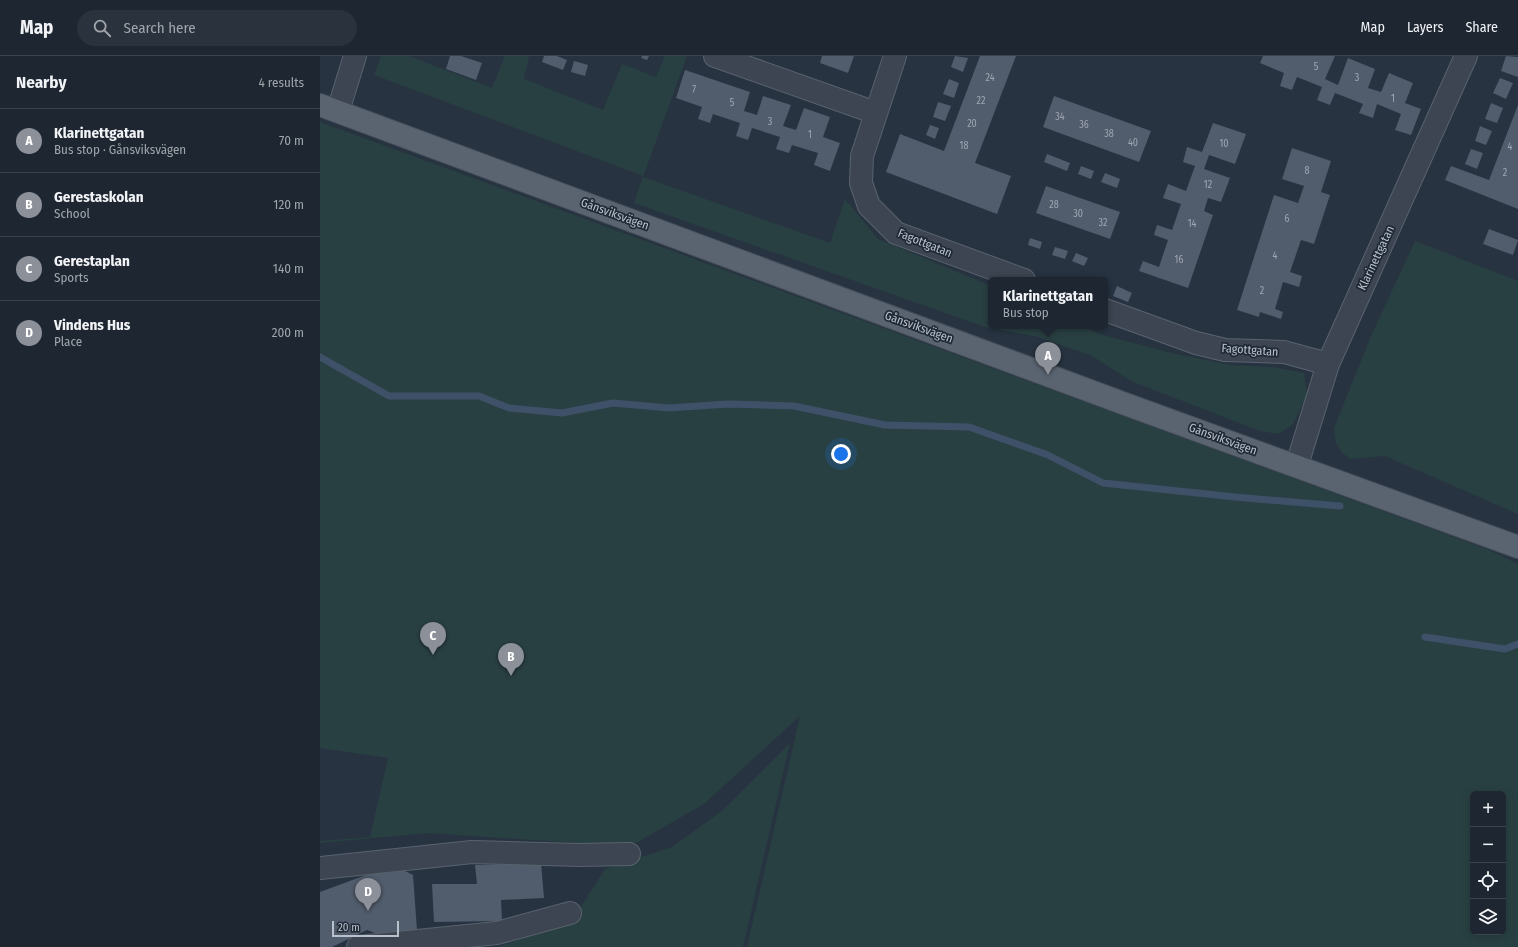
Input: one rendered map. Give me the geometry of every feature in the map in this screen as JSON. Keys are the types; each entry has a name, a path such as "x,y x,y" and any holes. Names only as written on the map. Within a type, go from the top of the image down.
{"main road":[{"name":"Gånsviksvägen","path":"329,108 1128,405 1518,546"}],"street":[{"path":"329,108 355,56"},
{"path":"715,56 876,113"},
{"name":"Fagottgatan","path":"895,56 862,156 861,183 869,206 896,233 1016,277"},
{"name":"Klarinettgatan","path":"1297,465 1328,364 1466,56"},
{"name":"Fagottgatan","path":"1108,311 1196,343 1225,350 1284,352 1328,364"},
{"path":"320,868 472,852 579,856 629,854"},
{"path":"358,947 497,933 570,913"}],"green space":[{"path":"381,56 409,56 492,88 505,56 529,56 524,79 603,110 622,64 656,77 665,56 687,56 643,177 830,243 845,199 878,239 988,285 988,328 634,203 643,176 374,75"},
{"path":"320,122 1489,550 1518,564 1518,947 747,947 800,716 704,804 636,843 579,843 428,833 320,843 320,841 370,837 388,758 320,748"},
{"path":"1415,241 1518,281 1518,514 1385,456 1351,459 1342,453 1336,443 1334,428 1371,336"},
{"path":"996,329 1088,329 1102,335 1176,354 1231,365 1273,367 1304,373 1307,395 1293,424 1279,434 1260,431 1131,381 1092,356 1038,337"},
{"path":"790,743 743,947 498,947 572,921 605,869 672,847 722,811"}],"building":[{"path":"450,56 461,56 482,63 476,80 446,69"},
{"path":"544,56 557,56 567,60 563,70 542,62"},
{"path":"642,56 649,56 647,60 641,58"},
{"path":"822,56 854,56 848,73 820,63"},
{"path":"955,56 968,58 963,72 951,67"},
{"path":"980,56 1016,56 975,163 1011,176 997,214 886,172 900,134 944,151"},
{"path":"1263,56 1335,56 1325,79 1338,85 1348,58 1375,69 1368,88 1381,92 1389,73 1413,83 1405,103 1421,109 1411,135 1395,130 1401,114 1377,104 1373,118 1359,113 1363,104 1335,93 1330,105 1317,100 1322,87 1297,77 1292,90 1280,86 1284,73 1260,63"},
{"path":"1506,56 1518,57 1518,77 1501,71"},
{"path":"574,61 588,65 585,76 571,72"},
{"path":"685,70 750,92 744,111 757,115 763,96 791,105 783,126 796,130 804,108 830,117 823,137 840,143 830,171 814,165 818,153 792,145 789,153 776,149 780,137 752,128 748,140 736,136 740,123 713,114 710,123 698,119 702,107 676,98"},
{"path":"1500,78 1513,83 1506,99 1493,93"},
{"path":"949,79 959,83 954,98 943,94"},
{"path":"1054,96 1151,131 1139,162 1043,127"},
{"path":"938,102 951,106 945,121 933,117"},
{"path":"1491,103 1503,108 1497,123 1485,119"},
{"path":"1518,105 1518,209 1445,180 1451,166 1489,180"},
{"path":"1213,123 1246,134 1235,164 1209,155 1204,169 1230,178 1221,202 1208,198 1204,211 1213,215 1188,288 1139,271 1143,261 1159,267 1168,240 1154,235 1157,225 1172,230 1181,204 1163,198 1168,184 1186,191 1195,166 1183,162 1187,147 1202,152"},
{"path":"930,125 939,128 935,139 926,135"},
{"path":"1480,126 1492,131 1486,145 1475,141"},
{"path":"1292,148 1331,161 1321,192 1330,195 1314,244 1301,240 1290,272 1302,276 1299,287 1283,282 1275,309 1283,312 1281,319 1260,312 1259,317 1237,310 1274,195 1298,203 1304,186 1282,179"},
{"path":"1471,149 1483,153 1477,169 1465,164"},
{"path":"1047,154 1070,163 1067,171 1044,162"},
{"path":"1081,166 1094,171 1091,179 1078,174"},
{"path":"1105,173 1120,179 1117,188 1101,182"},
{"path":"1046,186 1120,212 1110,239 1036,213"},
{"path":"1489,229 1518,240 1513,255 1483,244"},
{"path":"1030,238 1042,242 1040,249 1028,245"},
{"path":"1055,247 1068,251 1065,259 1052,255"},
{"path":"1076,253 1088,258 1084,266 1072,261"},
{"path":"1117,286 1132,293 1128,302 1113,296"},
{"path":"387,862 413,875 417,930 391,939 367,930 332,947 320,947 320,892 366,875"},
{"path":"541,863 544,898 501,900 502,921 434,922 432,884 477,884 475,865"}],"waterway":[{"path":"320,357 389,396 479,396 509,408 562,413 613,403 669,408 728,404 794,406 885,425 969,427 1048,455 1103,483 1340,506"},
{"path":"1425,637 1505,649 1518,644"}],"place":[{"name":"Klarinettgatan","path":"1048,375"},
{"name":"Gerestaplan","path":"433,655"},
{"name":"Gerestaskolan","path":"511,676"},
{"name":"Vindens Hus","path":"368,911"}]}
